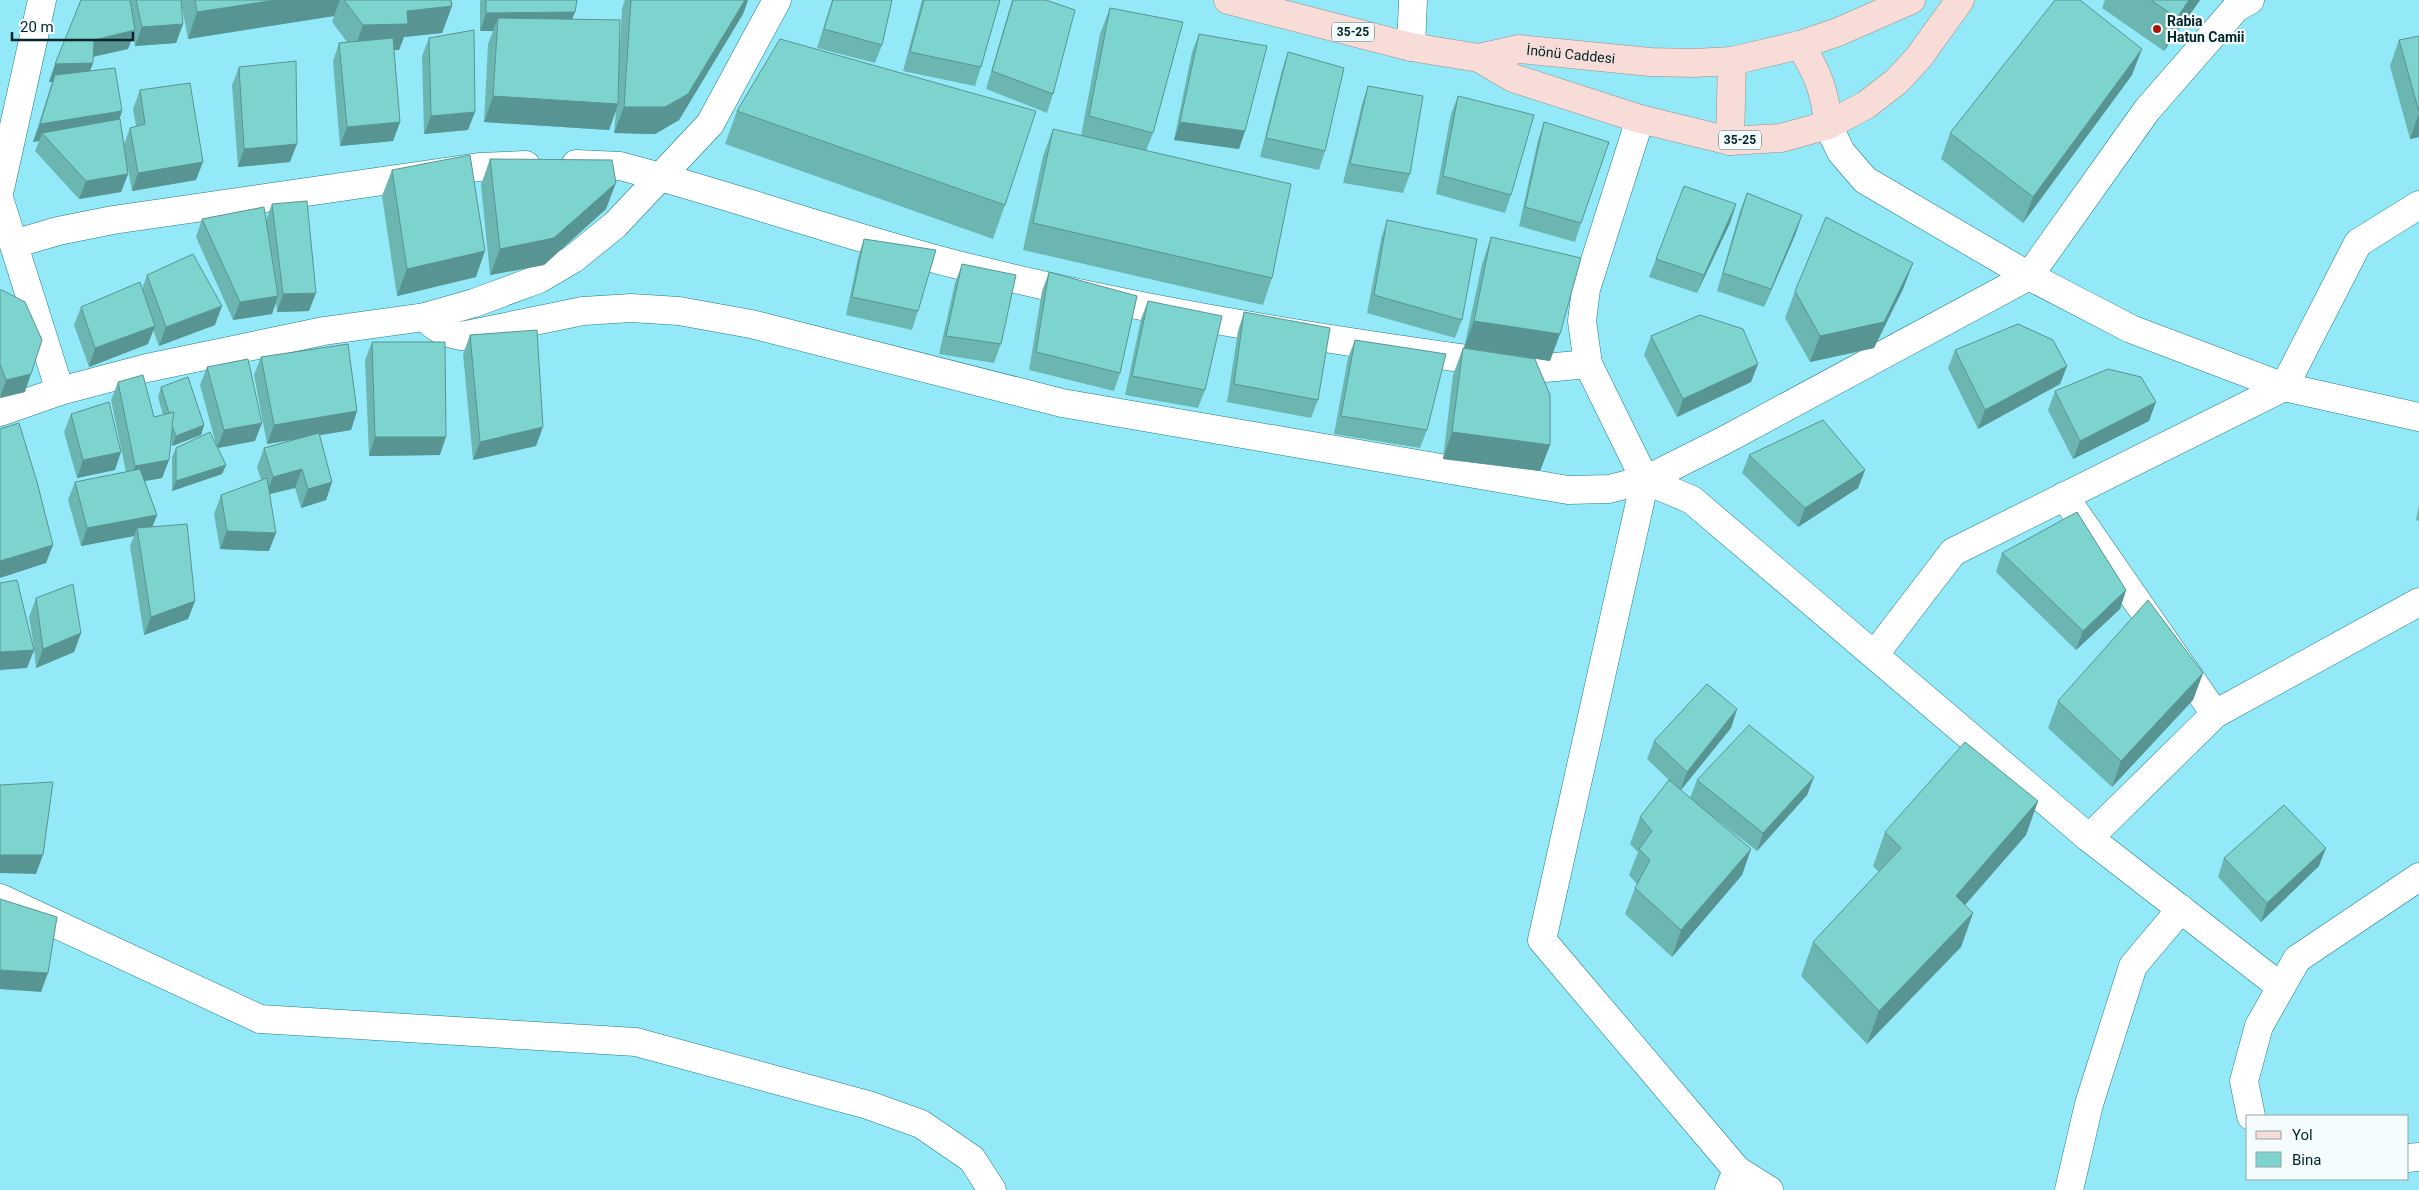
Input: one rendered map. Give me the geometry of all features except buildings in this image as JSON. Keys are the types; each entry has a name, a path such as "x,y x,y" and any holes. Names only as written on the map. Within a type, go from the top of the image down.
{"main road":[{"name":"İnönü Caddesi","path":"1228,0 1411,46 1479,58 1519,49 1650,62 1694,63 1732,61 1800,45 1838,32 1911,0"},
{"name":"35-25","path":"1479,58 1514,78 1640,119 1730,141 1780,138 1828,125 1866,105 1897,81 1919,57 1960,0"},
{"path":"1800,45 1815,68 1824,93 1828,125"},
{"path":"1730,141 1732,61"}],"street":[{"path":"0,189 42,0"},
{"path":"0,412 60,391 147,368 324,331 425,317 474,303 538,278 573,259 615,225 710,124 776,0"},
{"path":"1411,46 1413,0"},
{"path":"425,317 434,327 444,333 461,336 583,311 632,308 680,311 750,324 1062,404 1568,490 1609,490 1645,480 1723,441 2029,276 2147,110 2236,8 2250,0"},
{"path":"1640,119 1586,289 1582,321 1588,364 1645,480 1542,940 1733,1180 1769,1190"},
{"path":"1828,125 1841,152 1865,180 2029,276 2130,329 2284,388 2419,417"},
{"path":"14,244 58,231 113,220 479,167 595,164 620,166 660,176 878,244 1045,286 1129,304 1214,321 1508,365 1545,368 1588,364"},
{"path":"0,201 60,391"},
{"path":"1875,654 1953,552 2284,388 2358,243 2419,205"},
{"path":"1645,480 1692,500 2089,838 2281,987"},
{"path":"2064,496 2216,714"},
{"path":"2089,838 2216,714 2419,602"},
{"path":"2251,1115 2244,1080 2259,1026 2297,959 2419,877"},
{"path":"0,898 260,1019 636,1042 868,1105 921,1124 972,1159 992,1190"},
{"path":"2069,1190 2089,1104 2133,966 2181,909"}],"place":[{"name":"Rabia Hatun Camii","path":"2157,29"}]}
